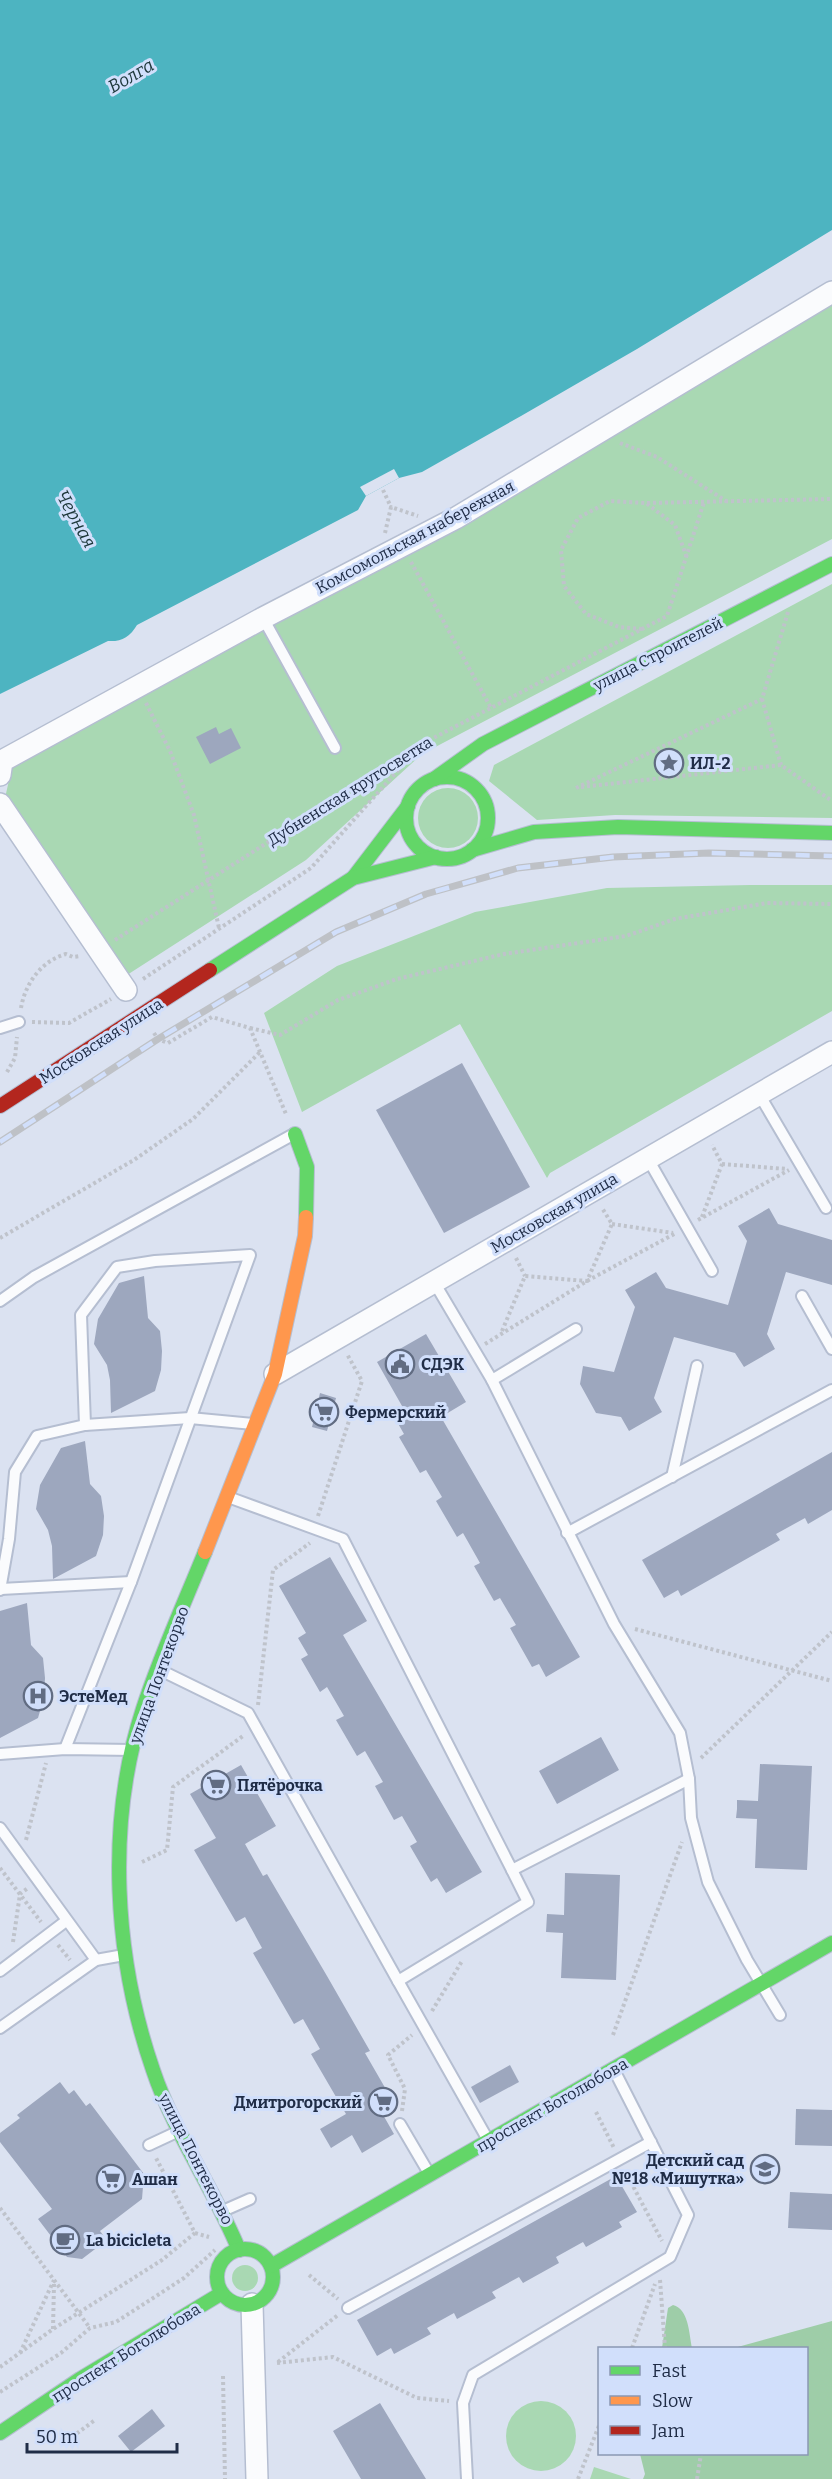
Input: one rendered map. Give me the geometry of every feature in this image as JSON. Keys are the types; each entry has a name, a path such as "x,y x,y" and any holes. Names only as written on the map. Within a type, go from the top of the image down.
{"main road":[{"name":"улица Строителей","path":"434,779 483,744 832,564"},
{"path":"472,850 487,830 489,817 474,774 483,744"},
{"path":"353,878 418,790 434,779 474,774"},
{"path":"486,804 534,832"},
{"path":"408,806 406,819 415,843 424,852 449,859 534,832 618,827 832,832"},
{"path":"353,878 436,857"},
{"name":"Московская улица","path":"2,1102 353,878"},
{"name":"улица Понтекорво","path":"239,2250 223,2211 180,2131 153,2071 134,2003 126,1954 118,1868 124,1788 144,1709 275,1374 305,1236 307,1167 295,1134"},
{"name":"проспект Боголюбова","path":"271,2266 832,1943"},
{"path":"249,2249 258,2252 271,2266 272,2285 261,2300 252,2304 236,2303 222,2293 217,2276 219,2266 224,2259 239,2250 249,2249"},
{"name":"проспект Боголюбова","path":"0,2433 80,2379 222,2293"}],"street":[{"name":"Комсомольская набережная","path":"0,775 2,761 263,618 456,518 832,292"},
{"path":"0,804 126,990"},
{"name":"Московская улица","path":"275,1374 832,1052"},
{"path":"252,2304 257,2479"}],"lane":[{"path":"263,618 335,748"},
{"path":"0,1028 19,1022"},
{"path":"759,1094 826,1208"},
{"path":"0,1301 34,1277 295,1134"},
{"path":"648,1158 712,1271"},
{"path":"65,1749 131,1582 250,1255 154,1261 117,1267 81,1315 86,1425"},
{"path":"434,1282 492,1380 614,1624 680,1733 689,1779 691,1818 708,1882 747,1960 780,2015"},
{"path":"802,1296 832,1349"},
{"path":"492,1380 576,1329"},
{"path":"672,1477 697,1366"},
{"path":"567,1533 832,1390"},
{"path":"131,1582 0,1590 9,1539 15,1472 37,1436 86,1425 190,1418 256,1424"},
{"path":"228,1497 343,1539 528,1902 398,1981"},
{"path":"158,1669 249,1713 489,2141"},
{"path":"0,1754 65,1749 132,1750"},
{"path":"512,1870 689,1779"},
{"path":"0,1828 96,1960"},
{"path":"0,1971 66,1921"},
{"path":"0,2028 96,1960 126,1954"},
{"path":"467,2479 463,2403 473,2375 670,2257 688,2215 614,2068"},
{"path":"400,2124 430,2175"},
{"path":"149,2145 180,2131"},
{"path":"348,2308 618,2158 651,2142"},
{"path":"223,2211 250,2199"}],"path":[{"path":"598,434 657,457 727,501"},
{"path":"383,490 391,507"},
{"path":"643,629 619,627 586,614 564,586 561,550 578,518 610,501 646,503 832,499"},
{"name":"Дубненская кругосветка","path":"0,1078 7,1073 15,1058 24,991 35,975 58,956 66,954 73,957 86,956 98,950 420,745 667,616 688,559 704,502"},
{"path":"646,503 675,525 688,559"},
{"path":"402,546 506,733"},
{"path":"790,606 762,699 781,765 832,801"},
{"path":"138,687 170,751 194,815 219,928"},
{"path":"762,699 576,788 781,765"},
{"path":"19,1022 69,1023 126,990 311,868 420,745"},
{"path":"142,1014 158,1039 168,1043 212,1017 280,1035 348,996 397,979 504,954 626,936 675,919 767,903 832,904"},
{"path":"250,1028 295,1134"},
{"path":"0,1238 134,1160 192,1119 260,1052"},
{"path":"702,1218 722,1164 712,1146"},
{"path":"475,1351 502,1332 587,1281 790,1170 722,1164"},
{"path":"602,1208 612,1224 674,1233"},
{"path":"587,1281 612,1224"},
{"path":"502,1332 525,1276 516,1258"},
{"path":"525,1276 587,1281"},
{"path":"142,1862 167,1850 173,1787 256,1726 273,1570 310,1544 362,1381 346,1353"},
{"path":"614,1624 832,1681"},
{"path":"689,1779 701,1758 832,1632"},
{"path":"21,1858 50,1751"},
{"path":"614,2035 691,1818"},
{"path":"0,1868 78,1971"},
{"path":"10,1963 20,1894 37,1880"},
{"path":"596,2112 670,2257"},
{"path":"0,2367 53,2329 162,2260 195,2233 149,2145"},
{"path":"0,2208 81,2313 90,2328"},
{"path":"0,2392 61,2353 90,2328 116,2322 184,2278 214,2253 216,2247"},
{"path":"633,2347 660,2271 665,2347"},
{"path":"309,2275 348,2308 277,2363 333,2357 417,2398 463,2403"},
{"path":"53,2329 54,2280"},
{"path":"19,2353 54,2280"},
{"path":"223,2376 225,2479"},
{"path":"72,2437 95,2420"},
{"path":"578,2479 598,2428"},
{"path":"697,2479 701,2455"}],"green space":[{"path":"832,296 832,539 422,754 306,860 127,975 5,798 12,767"},
{"path":"832,584 832,818 615,815 537,820 489,781 494,765"},
{"path":"448,788 465,793 473,801 478,818 473,835 465,843 448,848 431,843 423,835 418,818 423,801 431,793"},
{"path":"832,885 832,1011 550,1173 547,1178 460,1024 302,1112 264,1013 337,966 475,912 607,888"},
{"path":"245,2265 254,2269 258,2278 254,2287 245,2291 236,2287 232,2278 236,2269"},
{"path":"673,2305 682,2311 689,2329 692,2347 662,2347 668,2308"},
{"path":"832,2321 832,2479 643,2479 645,2474 640,2455 808,2455 808,2347 738,2347"},
{"path":"541,2401 554,2404 566,2411 573,2423 576,2436 573,2449 566,2461 554,2468 541,2471 528,2468 516,2461 509,2449 506,2436 509,2423 516,2411 528,2404"},
{"path":"594,2467 631,2479 590,2479"}],"water":[{"path":"0,0 832,0 832,230 637,349 521,416 422,472 399,478 366,496 358,510 137,625 125,638 108,641 0,694"}],"pier":[{"path":"394,469 399,478 366,496 360,487"}],"building":[{"path":"216,727 219,734 231,728 241,748 210,764 196,737"},
{"path":"462,1063 530,1187 444,1233 376,1110"},
{"path":"769,1208 778,1224 832,1240 832,1285 786,1272 767,1334 775,1349 744,1367 735,1353 674,1337 654,1398 662,1412 629,1431 621,1417 596,1413 580,1384 583,1366 614,1372 635,1307 625,1290 656,1272 666,1288 728,1305 747,1241 738,1226"},
{"path":"144,1276 148,1318 160,1331 161,1370 155,1391 111,1413 107,1365 94,1344 98,1319 119,1283"},
{"path":"426,1334 466,1402 441,1417 580,1657 546,1677 539,1664 532,1667 510,1628 516,1625 500,1598 494,1601 474,1566 480,1563 463,1533 457,1537 436,1501 442,1497 426,1470 420,1473 399,1437 404,1434 396,1420 406,1413 377,1362"},
{"name":"Фермерский","path":"320,1393 336,1398 327,1431 312,1427"},
{"path":"85,1441 90,1484 101,1496 104,1516 103,1535 96,1556 53,1579 52,1546 48,1530 36,1509 40,1485 61,1448"},
{"path":"832,1452 832,1510 808,1524 805,1518 776,1534 780,1540 681,1596 678,1590 664,1598 642,1560"},
{"path":"330,1557 367,1621 343,1635 482,1872 446,1893 437,1878 431,1882 410,1846 417,1842 402,1816 394,1820 375,1786 383,1782 365,1751 357,1756 336,1720 344,1716 327,1687 320,1692 301,1659 308,1655 298,1638 306,1633 279,1586"},
{"path":"27,1603 31,1645 43,1658 44,1697 38,1718 0,1738 0,1611"},
{"path":"601,1737 619,1770 557,1804 539,1771"},
{"path":"760,1764 812,1766 807,1870 755,1868 757,1819 736,1818 737,1800 758,1801"},
{"path":"241,1765 276,1826 245,1844 263,1876 267,1874 327,1976 370,2051 365,2053 395,2105 382,2113 394,2134 362,2153 352,2135 331,2148 320,2129 346,2114 311,2054 320,2049 303,2019 294,2024 253,1953 262,1948 245,1917 236,1922 194,1850 216,1838 190,1794"},
{"path":"565,1873 620,1875 616,1980 561,1978 563,1933 546,1932 547,1914 564,1915"},
{"path":"510,2065 519,2082 480,2103 471,2087"},
{"path":"60,2082 69,2094 74,2090 86,2106 90,2103 144,2174 142,2199 100,2231 107,2240 82,2259 67,2257 38,2219 52,2209 0,2142 0,2133 20,2118 17,2115"},
{"path":"796,2109 832,2110 832,2146 795,2145"},
{"path":"616,2176 637,2212 619,2222 622,2227 586,2247 583,2242 556,2257 559,2263 523,2283 519,2277 492,2292 496,2298 457,2319 454,2313 427,2328 431,2334 394,2354 391,2348 377,2356 357,2320"},
{"path":"790,2192 832,2194 832,2230 788,2228"},
{"path":"380,2403 426,2479 361,2479 333,2431"},
{"path":"152,2409 165,2426 131,2452 118,2436"}],"railway":[{"path":"0,1142 158,1039 336,932 426,894 518,868 613,857 709,853 832,856"}],"traffic: fast":[{"path":"434,779 483,744 832,564"},
{"path":"447,777 463,780 476,789 485,802 488,818 485,834 476,847 463,856 447,859 431,856 418,847 409,834 406,818 409,802 418,789 431,780 447,777"},
{"path":"353,878 408,806"},
{"path":"472,850 534,832 618,827 832,833"},
{"path":"210,970 353,878 436,857"},
{"path":"295,1134 307,1167 306,1217"},
{"path":"205,1552 157,1669 131,1753 123,1798 119,1890 130,1982 153,2070 172,2116 239,2250"},
{"path":"271,2266 832,1943"},
{"path":"245,2249 256,2251 265,2257 271,2266 273,2277 271,2288 265,2297 256,2303 245,2305 234,2303 225,2297 219,2288 217,2277 219,2266 225,2257 234,2251 245,2249"},
{"path":"0,2433 80,2379 222,2293"}],"traffic: slow":[{"path":"205,1552 275,1374 305,1236 306,1217"}],"traffic: jam":[{"path":"0,1106 210,970"}],"place":[{"name":"ИЛ-2","path":"669,763"},
{"name":"СДЭК","path":"400,1364"},
{"name":"Фермерский","path":"324,1412"},
{"name":"ЭстеМед","path":"38,1696"},
{"name":"Пятёрочка","path":"216,1785"},
{"name":"Дмитрогорский","path":"383,2102"},
{"name":"Детский сад №18 «Мишутка»","path":"765,2169"},
{"name":"Ашан","path":"111,2179"},
{"name":"La bicicleta","path":"65,2240"}],"water label":[{"name":"Волга","path":"131,76"},
{"name":"Черная","path":"76,519"}]}
